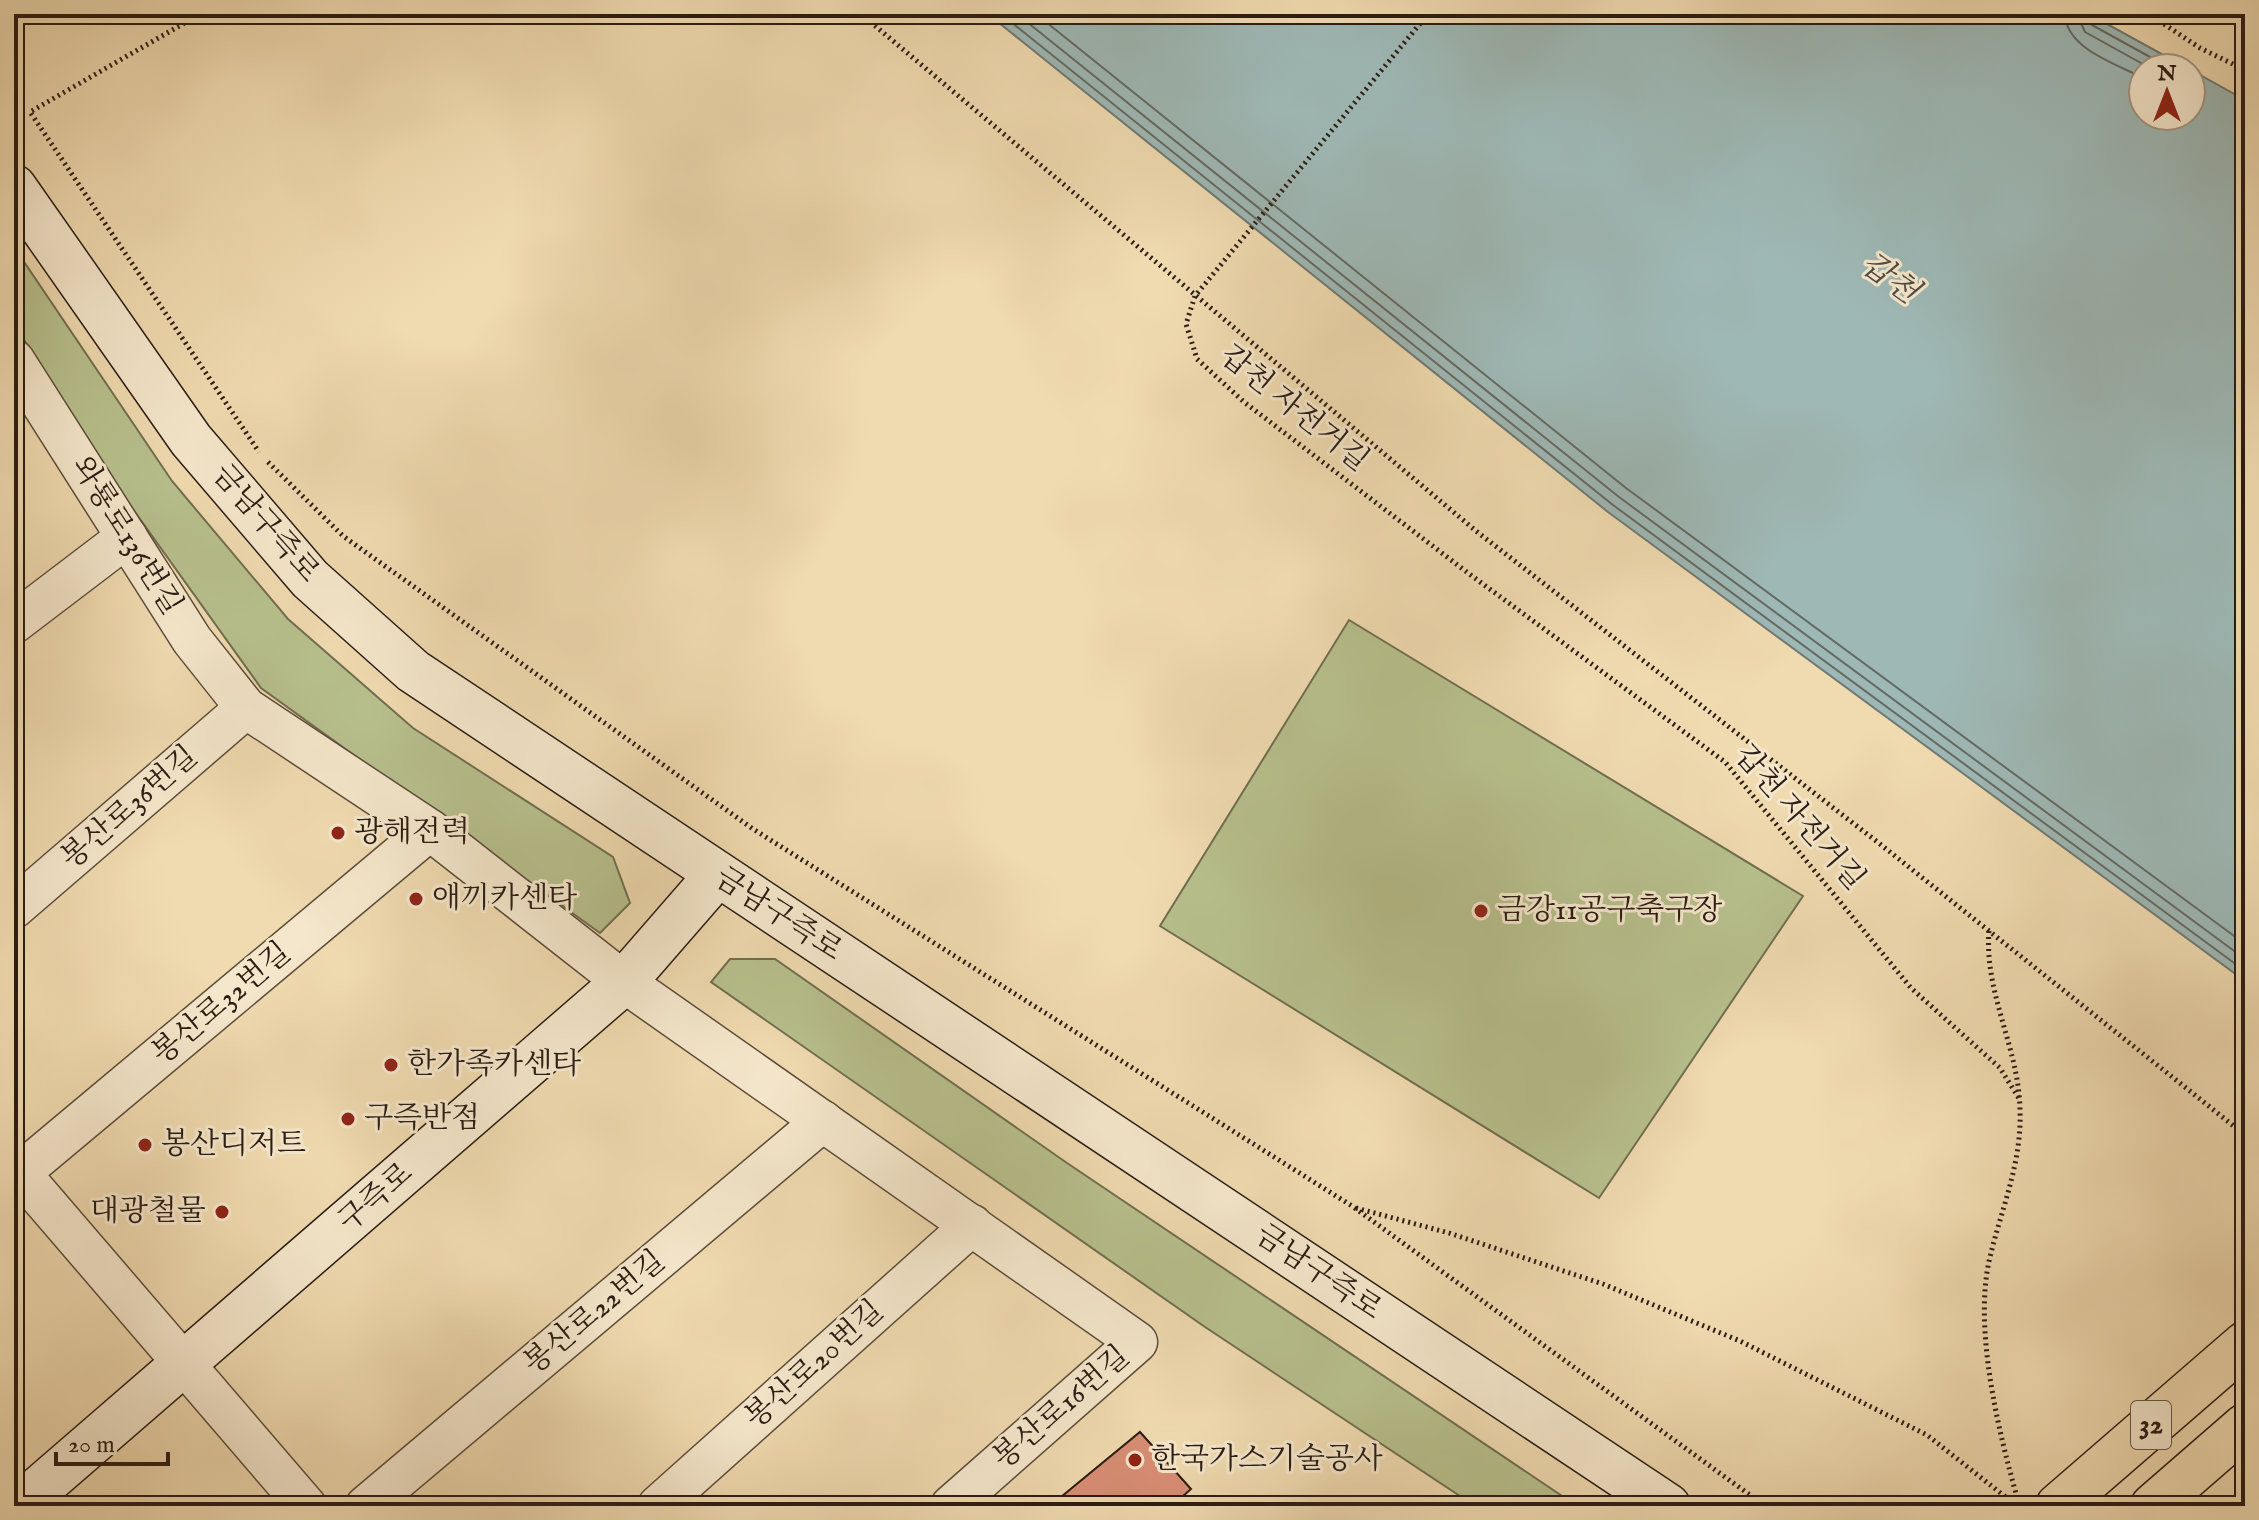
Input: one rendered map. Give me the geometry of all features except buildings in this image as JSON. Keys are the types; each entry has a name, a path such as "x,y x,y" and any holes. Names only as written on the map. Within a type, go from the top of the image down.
{"main road":[{"name":"금남구즉로","path":"14,187 191,440 310,579 413,671 1668,1506"},
{"name":"구즉로","path":"19,1506 624,982 717,875"},
{"name":"32","path":"2058,1506 2245,1344"},
{"name":"32","path":"2153,1506 2245,1426"}],"street":[{"name":"와룡로136번길","path":"14,360 192,640 246,708 430,830 624,982 1137,1342"},
{"path":"14,623 127,537"},
{"name":"봉산로36번길","path":"14,908 246,708"},
{"name":"봉산로32번길","path":"16,1173 430,830"},
{"name":"봉산로22번길","path":"366,1506 823,1121"},
{"path":"16,1173 306,1506"},
{"name":"봉산로20번길","path":"658,1506 972,1225"},
{"name":"봉산로16번길","path":"951,1506 1137,1342"}],"path":[{"path":"200,14 30,112 262,457 343,536 753,829 1352,1206 1765,1506"},
{"path":"861,14 1476,531 2245,1135"},
{"path":"1195,296 1428,14"},
{"path":"2149,14 2200,48 2245,70"},
{"name":"갑천 자전거길","path":"1195,296 1186,324 1197,359 1244,402 1725,762 1911,988 2000,1068 2020,1100"},
{"path":"1989,931 1986,960 2020,1100 2020,1152 1989,1260 1985,1331 2018,1506"},
{"path":"1352,1206 1449,1233 1603,1284 1740,1341 1927,1435 2018,1506"}],"green space":[{"path":"14,247 172,481 288,619 413,728 613,857 630,903 600,933 261,688 117,487 14,324"},
{"name":"금강11공구축구장","path":"1349,620 1803,896 1599,1198 1160,926"},
{"path":"730,959 775,959 1067,1163 1577,1506 1475,1506 1205,1327 711,982"}],"water":[{"name":"갑천","path":"988,14 2089,14 2158,52 2127,52 2127,132 2207,132 2207,79 2245,100 2245,981 1608,512"}],"place":[{"name":"광해전력","path":"338,833"},
{"name":"애끼카센타","path":"416,899"},
{"name":"금강11공구축구장","path":"1481,911"},
{"name":"한가족카센타","path":"391,1065"},
{"name":"구즉반점","path":"348,1119"},
{"name":"봉산디저트","path":"145,1145"},
{"name":"대광철물","path":"222,1212"},
{"name":"한국가스기술공사","path":"1135,1460"}]}
